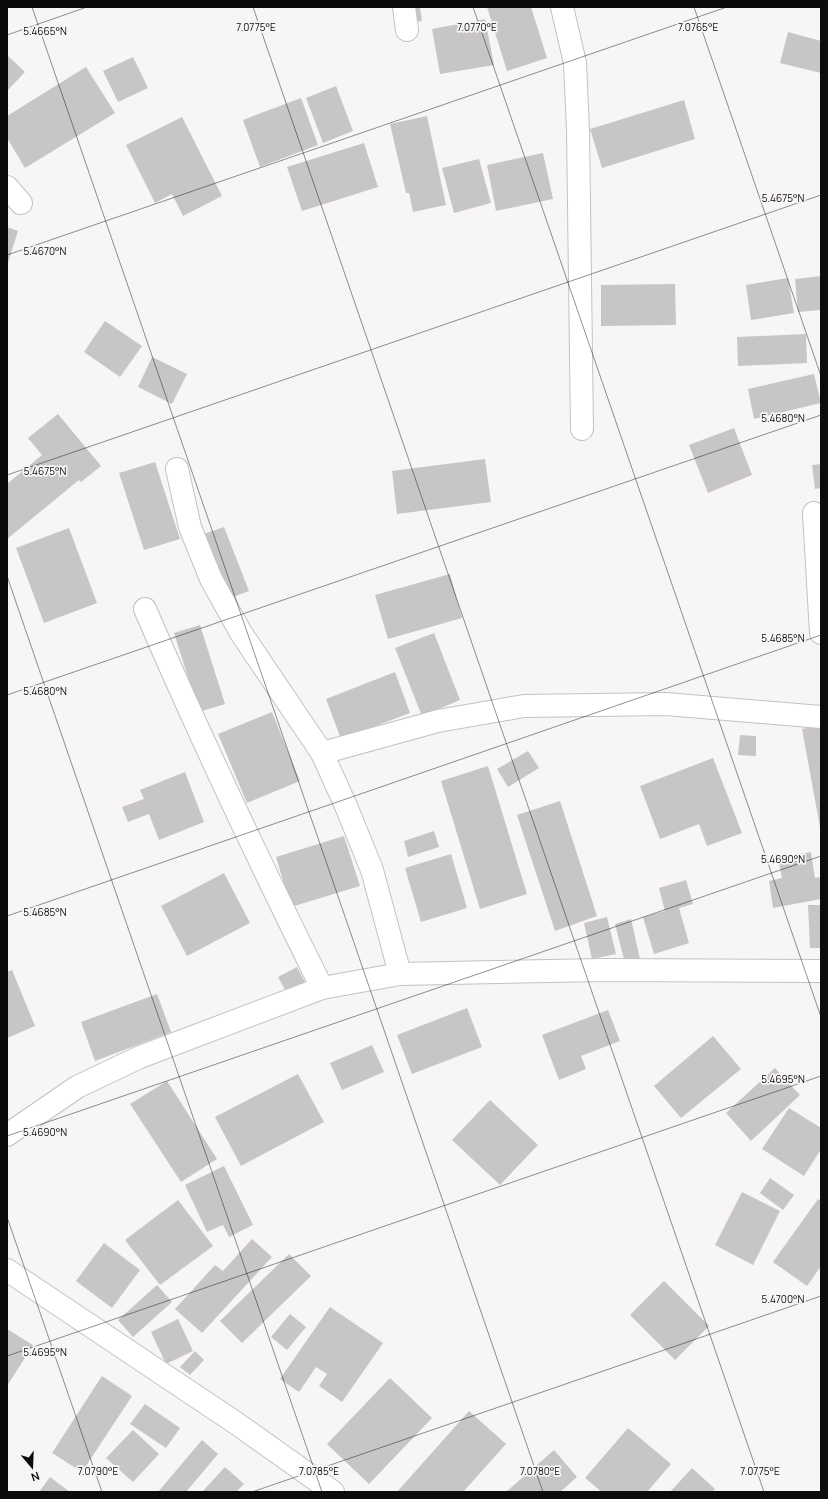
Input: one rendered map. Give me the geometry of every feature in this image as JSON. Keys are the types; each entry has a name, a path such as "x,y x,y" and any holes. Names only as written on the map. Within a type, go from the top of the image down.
{"street":[{"path":"404,7 406,30"},
{"path":"562,7 575,63 578,138 582,429"},
{"path":"7,187 21,203"},
{"path":"177,469 190,526 211,579 241,633 322,754 346,806 372,870 400,974"},
{"path":"814,513 821,634"},
{"path":"145,609 188,708 265,872 322,988"},
{"path":"322,754 438,721 524,706 666,704 821,717"},
{"path":"7,1135 77,1087 140,1058 322,988 400,974 603,970 821,971"},
{"path":"7,1270 236,1424 333,1492"}],"building":[{"path":"404,7 420,7 422,21 406,23"},
{"path":"487,7 531,7 547,58 507,71"},
{"path":"485,19 494,65 440,74 432,29"},
{"path":"788,32 821,41 821,73 780,63"},
{"path":"7,55 25,72 7,91"},
{"path":"133,57 148,88 118,102 103,71"},
{"path":"86,67 115,113 25,168 7,138 7,116"},
{"path":"336,86 353,131 323,143 306,98"},
{"path":"301,98 318,145 260,167 243,120"},
{"path":"684,100 695,139 602,168 590,129"},
{"path":"427,116 446,205 413,212 409,193 406,193 390,124"},
{"path":"182,117 222,196 183,216 172,194 155,203 126,145"},
{"path":"364,143 378,187 302,211 287,167"},
{"path":"543,153 553,199 496,211 487,165"},
{"path":"479,159 491,203 454,213 442,168"},
{"path":"7,227 18,231 7,266"},
{"path":"821,276 821,310 798,312 795,279"},
{"path":"788,278 794,313 751,320 746,285"},
{"path":"675,284 676,325 601,326 601,285"},
{"path":"105,321 142,346 120,377 84,352"},
{"path":"806,334 807,363 738,366 737,337"},
{"path":"152,357 187,374 172,404 138,387"},
{"path":"814,374 821,403 754,419 748,389"},
{"path":"58,414 101,466 81,482 79,480 7,539 7,484 42,455 28,438"},
{"path":"734,428 752,475 708,493 689,445"},
{"path":"485,459 491,502 397,514 392,471"},
{"path":"155,462 180,539 144,550 119,473"},
{"path":"821,464 821,488 815,489 812,465"},
{"path":"224,527 249,591 228,599 204,534"},
{"path":"69,528 97,603 44,623 16,548"},
{"path":"450,574 462,618 388,639 375,595"},
{"path":"200,625 225,704 199,712 174,633"},
{"path":"434,633 460,700 422,716 395,648"},
{"path":"395,672 410,713 341,739 326,699"},
{"path":"272,712 300,781 247,803 218,734"},
{"path":"821,725 821,827 820,827 802,729"},
{"path":"740,735 756,736 756,756 738,755"},
{"path":"528,751 539,768 508,787 497,769"},
{"path":"713,758 742,833 707,846 699,824 660,839 640,786"},
{"path":"488,766 527,894 480,909 441,781"},
{"path":"185,772 204,822 159,840 149,814 128,822 122,807 144,799 140,790"},
{"path":"560,801 597,916 555,931 517,815"},
{"path":"434,831 439,847 408,857 404,841"},
{"path":"344,836 360,886 291,907 276,857"},
{"path":"811,852 815,878 821,877 821,899 773,908 769,881 782,878 778,858"},
{"path":"451,854 467,908 421,922 405,868"},
{"path":"224,873 250,923 187,956 161,906"},
{"path":"686,880 693,904 679,908 689,943 654,954 643,917 665,911 659,888"},
{"path":"808,905 821,905 821,948 810,948"},
{"path":"607,917 616,954 592,959 584,923"},
{"path":"631,919 640,959 625,963 615,924"},
{"path":"297,967 307,986 288,995 278,977"},
{"path":"12,970 35,1026 7,1038 7,972"},
{"path":"157,994 171,1032 95,1061 81,1022"},
{"path":"467,1008 482,1047 412,1074 397,1035"},
{"path":"608,1010 620,1041 581,1056 586,1069 559,1080 542,1035"},
{"path":"713,1036 741,1069 681,1118 654,1086"},
{"path":"372,1045 384,1072 342,1090 330,1063"},
{"path":"775,1068 800,1095 751,1141 726,1113"},
{"path":"298,1074 324,1122 241,1166 215,1117"},
{"path":"167,1081 217,1159 181,1182 130,1104"},
{"path":"490,1100 538,1145 500,1185 452,1140"},
{"path":"789,1108 821,1128 821,1149 804,1176 762,1149"},
{"path":"224,1166 253,1225 229,1237 223,1225 207,1232 185,1185"},
{"path":"770,1178 794,1195 783,1210 760,1193"},
{"path":"742,1192 780,1211 753,1265 715,1245"},
{"path":"818,1199 821,1201 821,1266 807,1286 773,1262"},
{"path":"178,1200 213,1246 160,1285 125,1240"},
{"path":"252,1239 272,1257 202,1333 175,1309 215,1265 223,1271"},
{"path":"104,1243 140,1270 112,1308 76,1281"},
{"path":"289,1254 311,1276 242,1343 220,1321"},
{"path":"664,1281 709,1326 675,1360 630,1315"},
{"path":"157,1285 172,1302 133,1337 118,1320"},
{"path":"330,1307 383,1343 342,1402 319,1386 327,1374 316,1367 299,1392 280,1379"},
{"path":"290,1314 306,1327 287,1350 271,1337"},
{"path":"178,1319 193,1351 166,1364 151,1332"},
{"path":"7,1329 33,1345 7,1386"},
{"path":"195,1351 204,1360 190,1375 180,1367"},
{"path":"102,1376 132,1396 82,1472 52,1453"},
{"path":"390,1378 432,1418 369,1484 327,1444"},
{"path":"145,1404 180,1428 166,1448 130,1424"},
{"path":"469,1411 506,1444 463,1492 397,1492"},
{"path":"628,1428 671,1464 647,1492 602,1492 585,1478"},
{"path":"133,1430 159,1454 133,1482 106,1458"},
{"path":"202,1440 218,1454 186,1492 158,1492"},
{"path":"554,1450 577,1477 560,1492 506,1492"},
{"path":"225,1467 244,1484 236,1492 202,1492"},
{"path":"692,1468 715,1489 712,1492 670,1492"},
{"path":"50,1477 70,1492 39,1492"}]}
